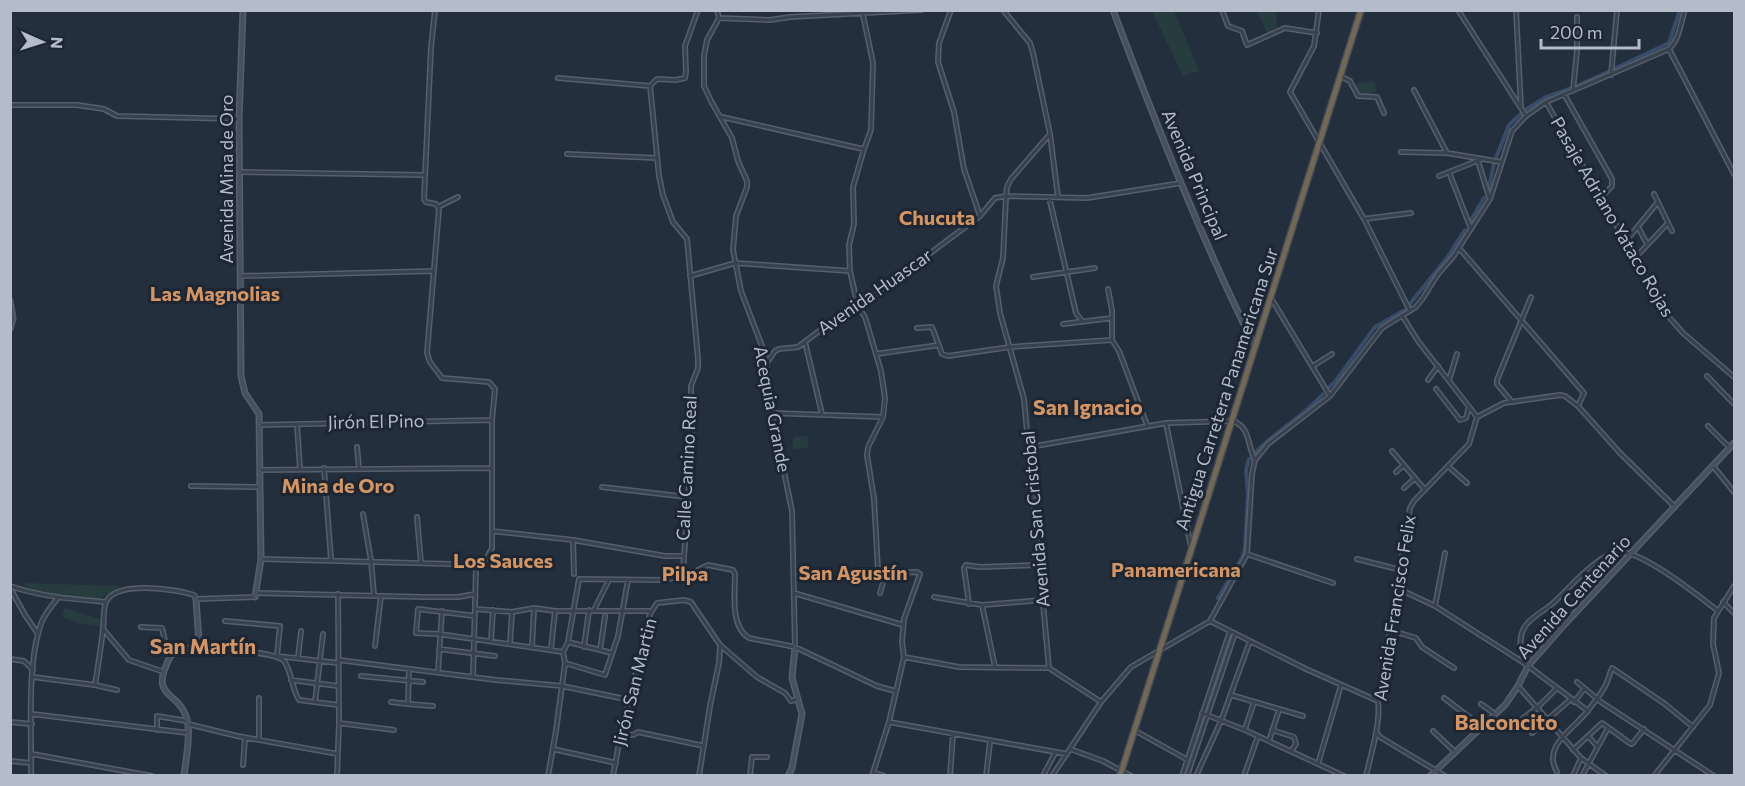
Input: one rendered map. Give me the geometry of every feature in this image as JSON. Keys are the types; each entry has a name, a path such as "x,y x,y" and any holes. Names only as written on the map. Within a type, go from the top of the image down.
{"highway":[{"name":"Antigua Carretera Panamericana Sur","path":"1121,773 1361,10"}],"street":[{"name":"Avenida Mina de Oro","path":"243,10 240,119 241,376 245,393 258,414 259,425 261,559 256,595"},
{"path":"435,10 431,47 424,201 438,206 458,197"},
{"path":"558,78 650,86 657,79 684,78 686,72 685,46 698,10"},
{"path":"717,10 719,18 770,20 862,12 921,10"},
{"path":"951,10 939,43 938,62 954,112 964,169 980,216"},
{"path":"1003,10 1030,43 1050,134 1058,197"},
{"name":"Avenida Principal","path":"1113,10 1181,183 1255,348"},
{"path":"1222,10 1228,26 1242,31 1248,45 1286,28 1317,33"},
{"path":"1319,10 1314,46 1290,92 1364,219 1410,311"},
{"path":"1458,10 1526,116"},
{"path":"1516,10 1521,110"},
{"path":"1611,75 1617,10"},
{"path":"1052,776 1101,702 1136,663 1210,621 1247,554 1251,474 1255,460 1268,444 1330,396 1382,328 1402,317 1423,298 1490,199 1512,131 1526,116 1546,102 1669,49 1680,31 1684,10"},
{"path":"862,12 874,72 871,130 853,187 854,224 849,244 849,271 858,307 865,317 876,354 884,391 883,417 868,447 867,455 874,499 876,556 879,572 917,572 920,576 903,625 904,657 889,722 872,774 884,776"},
{"path":"1573,91 1577,51 1577,16"},
{"name":"Acequia Grande","path":"719,18 707,40 703,73 704,86 732,138 738,161 747,181 736,216 733,240 735,263 741,291 765,354 772,413 792,511 795,647"},
{"path":"1669,49 1734,174"},
{"path":"1340,76 1350,81 1358,96 1377,97 1384,113"},
{"name":"Calle Camino Real","path":"650,86 663,195 673,222 687,239 698,359 698,368 691,386 692,445 683,571"},
{"path":"1414,90 1447,153"},
{"path":"1564,94 1613,182 1600,198"},
{"name":"Pasaje Adriano Yataco Rojas","path":"1546,102 1675,325 1734,377"},
{"path":"10,105 77,105 104,109 117,116 240,119"},
{"path":"722,117 864,149"},
{"name":"Avenida Huascar","path":"766,364 775,351 798,347 839,316 858,307 980,216 995,198 1006,196 1011,179 1050,134"},
{"path":"1401,152 1447,153 1501,162"},
{"path":"567,154 657,158"},
{"path":"1439,176 1483,159"},
{"path":"1478,162 1490,199"},
{"path":"241,172 425,175"},
{"path":"1449,172 1471,230"},
{"path":"1006,196 1087,198 1181,183"},
{"path":"1654,194 1672,231"},
{"name":"Avenida San Cristobal","path":"1006,196 1004,258 995,282 1000,313 1024,399 1049,668"},
{"path":"1049,197 1076,313 1082,321"},
{"path":"1626,242 1658,202"},
{"path":"438,206 428,358 442,378 486,381 495,389 492,420 491,551 476,569 473,676"},
{"path":"1364,219 1411,213"},
{"path":"1635,258 1668,223"},
{"path":"1638,227 1648,244"},
{"path":"1459,248 1584,393 1578,406"},
{"path":"690,276 735,263 849,271"},
{"path":"1033,277 1095,268"},
{"path":"241,276 434,271"},
{"path":"1108,289 1112,340 1119,351 1147,425"},
{"path":"1511,401 1497,382 1531,297"},
{"path":"1271,298 1330,396"},
{"path":"10,302 13,318 10,329"},
{"path":"1402,317 1418,342 1477,417 1503,403 1562,395 1578,406 1628,461 1675,507"},
{"path":"1063,324 1112,318"},
{"path":"917,328 933,327 942,354 948,356 1010,347 1112,340"},
{"path":"805,342 822,414"},
{"path":"876,354 939,345"},
{"path":"1313,366 1332,354"},
{"path":"1449,380 1457,354"},
{"path":"1428,380 1438,366"},
{"path":"1707,376 1734,404"},
{"path":"1436,389 1460,420 1466,418 1469,406"},
{"path":"772,413 883,417"},
{"name":"Avenida Francisco Felix","path":"1366,776 1377,733 1378,701 1410,508 1414,501 1469,444 1477,417"},
{"name":"Jirón El Pino","path":"259,425 492,420"},
{"path":"1029,447 1147,425 1232,421 1245,430 1251,454 1255,460"},
{"path":"1166,423 1191,549"},
{"path":"297,424 300,469"},
{"path":"1708,426 1730,448"},
{"name":"Avenida Centenario","path":"1430,776 1510,699 1526,665 1734,443"},
{"path":"357,447 359,468"},
{"path":"1392,451 1425,490"},
{"path":"1396,472 1404,465"},
{"path":"1449,466 1467,483"},
{"path":"1713,466 1734,492"},
{"path":"324,468 332,560"},
{"path":"260,470 491,468"},
{"path":"1404,488 1414,478"},
{"path":"191,486 260,487"},
{"path":"602,487 687,497"},
{"path":"363,514 374,596"},
{"path":"417,517 421,563"},
{"path":"492,531 573,540 665,556 683,556"},
{"path":"573,540 574,574"},
{"path":"1526,665 1520,643 1521,635 1529,621 1550,606 1581,575 1614,552 1621,551 1631,554 1660,569 1718,610"},
{"path":"1247,554 1333,583"},
{"path":"1435,606 1445,554"},
{"path":"261,559 452,564 476,569"},
{"path":"1357,559 1401,570"},
{"path":"548,776 562,686 563,652 568,642 579,579 674,578 683,571 694,572 708,565 733,570 737,622 745,636 795,647 877,686 896,691"},
{"path":"969,604 964,568 966,565 985,567 1040,565"},
{"path":"880,593 886,573"},
{"path":"594,610 609,580"},
{"path":"564,663 604,675 612,652 614,652 628,580"},
{"path":"1654,776 1710,705 1718,678 1713,644 1714,618 1734,586"},
{"path":"10,587 32,594 106,602"},
{"path":"10,587 38,634"},
{"path":"95,685 106,602 111,596 126,588 170,590 194,596 200,635 198,643"},
{"path":"1397,588 1435,606 1526,665 1588,711"},
{"path":"794,593 903,625"},
{"path":"196,599 256,595 338,594 458,597 475,594"},
{"path":"337,776 338,594"},
{"path":"375,646 381,596"},
{"path":"934,597 982,605 1043,600"},
{"path":"31,776 33,669 38,634 43,619 58,598"},
{"name":"Jirón San Martin","path":"613,776 621,734 652,611 660,602 684,600 691,602 720,645"},
{"path":"1723,602 1734,614"},
{"path":"982,605 995,667"},
{"path":"475,609 512,612 534,608 555,611 652,611"},
{"path":"532,646 534,608"},
{"path":"475,616 418,609 416,633 532,646 563,652"},
{"path":"490,641 493,610"},
{"path":"584,647 589,610"},
{"path":"438,671 442,611"},
{"path":"551,649 555,611"},
{"path":"510,644 512,612"},
{"path":"600,650 605,616"},
{"path":"225,621 280,626 277,656"},
{"path":"1210,621 1378,701"},
{"path":"141,627 162,628 169,658"},
{"path":"103,630 129,660 164,672"},
{"path":"1390,630 1416,638 1422,648 1454,668"},
{"path":"298,658 301,631"},
{"path":"1187,776 1230,631"},
{"path":"1182,776 1186,759 1235,633"},
{"path":"315,702 323,634"},
{"path":"1196,776 1221,721 1250,641"},
{"path":"568,642 612,652"},
{"path":"184,776 187,722 178,702 162,687 169,658 175,652 198,643 225,649 319,661 438,671 562,686 630,700"},
{"path":"720,645 757,677 785,693 790,701 798,699"},
{"path":"699,776 719,663 720,645"},
{"path":"788,776 792,768 802,714 792,678 795,647"},
{"path":"439,649 495,656"},
{"path":"277,656 284,661 298,699 338,705"},
{"path":"904,657 958,667 1049,668 1101,702"},
{"path":"10,659 24,661 33,669"},
{"path":"1557,772 1554,766 1554,753 1562,736 1588,711 1607,683 1613,668 1665,704 1693,727"},
{"path":"408,704 409,669"},
{"path":"361,676 423,682"},
{"path":"33,677 117,690"},
{"path":"291,680 338,686"},
{"path":"1577,682 1595,698 1714,776"},
{"path":"1318,764 1341,685"},
{"path":"1518,686 1573,750 1606,776"},
{"path":"1518,722 1556,689"},
{"path":"1532,734 1584,689"},
{"path":"1231,695 1303,716"},
{"path":"259,698 259,740"},
{"path":"1444,698 1481,726"},
{"path":"391,702 433,706"},
{"path":"1245,730 1254,702"},
{"path":"1481,704 1495,714"},
{"path":"1269,741 1279,710"},
{"path":"32,714 188,734"},
{"path":"1204,714 1245,730 1344,776"},
{"path":"157,730 157,716 245,738 338,754"},
{"path":"10,722 32,724"},
{"path":"889,722 1067,754"},
{"path":"339,723 394,730"},
{"path":"1573,750 1602,723 1632,744 1644,729"},
{"path":"1582,776 1596,746 1608,728"},
{"path":"1134,730 1186,759"},
{"path":"1272,730 1294,737 1296,744 1291,751"},
{"path":"1433,731 1455,752"},
{"path":"621,734 633,735 638,732 704,746"},
{"path":"1377,733 1445,776"},
{"path":"950,776 953,734"},
{"path":"1244,776 1258,736"},
{"path":"1588,736 1596,746"},
{"path":"243,765 245,738"},
{"path":"986,776 990,741"},
{"path":"553,749 616,763"},
{"path":"1069,749 1131,776"},
{"path":"1043,776 1055,752"},
{"path":"32,754 152,776"},
{"path":"750,776 752,757 767,757"},
{"path":"1573,776 1581,758"},
{"path":"10,761 32,763"}],"green space":[{"path":"1152,11 1174,11 1199,71 1183,76"},
{"path":"1257,11 1276,11 1277,28 1267,33"},
{"path":"1375,82 1376,92 1358,94 1357,83"},
{"path":"808,436 808,448 793,449 793,437"},
{"path":"24,583 121,586 97,600 33,593"},
{"path":"65,608 103,620 102,626 82,624 62,617"}],"waterway":[{"path":"1614,69 1669,43 1680,10"},
{"path":"1577,86 1610,71"},
{"path":"1544,98 1572,88"},
{"path":"1524,111 1541,100"},
{"path":"1496,158 1509,125 1522,113"},
{"path":"1489,188 1494,163"},
{"path":"1469,224 1484,198"},
{"path":"1409,305 1447,258 1465,230"},
{"path":"1328,388 1335,382 1375,327 1405,310"},
{"path":"1255,453 1323,394"},
{"path":"1218,598 1245,549 1248,494 1246,470 1249,459"}],"district":[{"name":"Chucuta","path":"937,218"},
{"name":"Las Magnolias","path":"215,294"},
{"name":"San Ignacio","path":"1088,408"},
{"name":"Mina de Oro","path":"338,486"},
{"name":"Los Sauces","path":"503,561"},
{"name":"Panamericana","path":"1176,570"},
{"name":"San Agustín","path":"853,573"},
{"name":"Pilpa","path":"685,574"},
{"name":"San Martín","path":"203,647"},
{"name":"Balconcito","path":"1506,723"}]}
